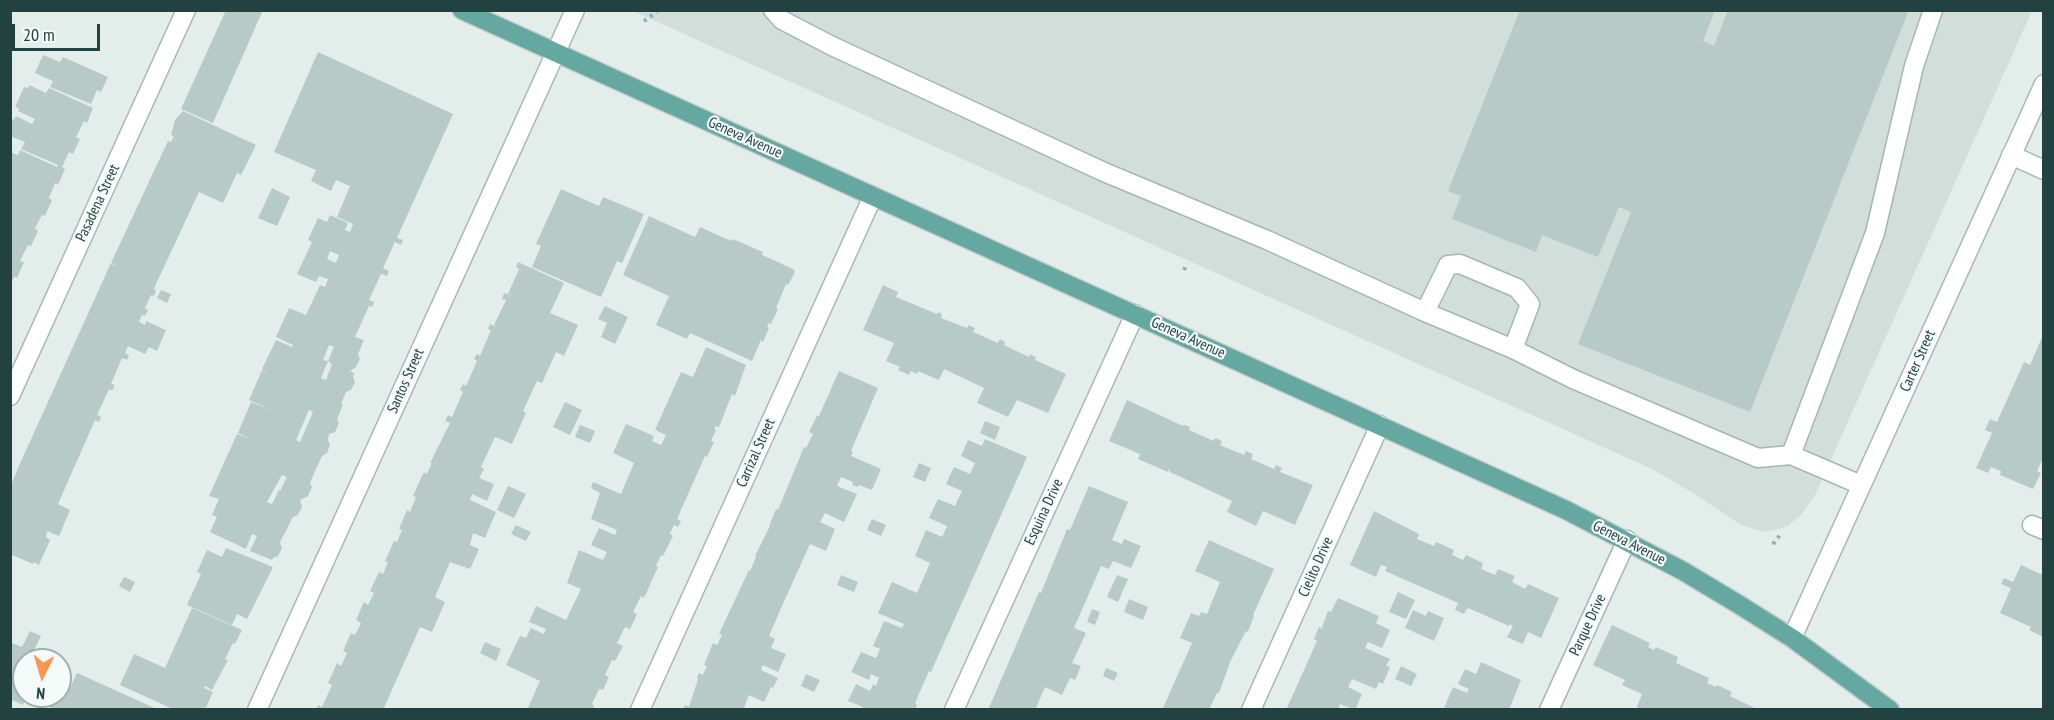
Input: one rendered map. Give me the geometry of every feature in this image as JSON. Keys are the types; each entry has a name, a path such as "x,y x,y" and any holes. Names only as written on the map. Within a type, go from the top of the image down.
{"main road":[{"name":"Geneva Avenue","path":"462,10 1506,482 1627,540 1683,571 1792,638 1890,710"}],"street":[{"name":"Pasadena Street","path":"10,396 186,10"},
{"name":"Santos Street","path":"257,710 575,10"},
{"path":"773,10 782,20 832,46 1104,172 1267,240 1425,312 1513,349 1573,379 1758,458 1791,455 1861,485"},
{"path":"1791,455 1875,232 1914,66 1933,10"},
{"name":"Carter Street","path":"1792,638 2043,84"},
{"path":"2011,155 2043,170"},
{"name":"Carrizal Street","path":"639,710 873,196"},
{"path":"1425,312 1448,266 1460,264 1517,288 1530,304 1513,349"},
{"name":"Esquina Drive","path":"954,710 1135,314"},
{"name":"Cielito Drive","path":"1251,710 1380,425"},
{"name":"Parque Drive","path":"1549,710 1627,540"}],"path":[{"path":"644,21 657,12"},
{"path":"1185,270 1187,263"},
{"path":"1773,544 1780,535"}],"shaded area":[{"path":"633,11 2032,11 1815,495 1801,515 1786,527 1765,532 1741,525 1652,469"}],"building":[{"path":"226,10 263,10 213,123 181,109"},
{"path":"1520,10 1715,10 1703,41 1714,46 1728,10 1909,10 1750,412 1578,344 1631,212 1619,207 1598,257 1542,235 1536,252 1452,219 1461,196 1448,191"},
{"path":"318,52 453,114 397,238 403,240 401,245 395,242 383,268 389,271 387,276 377,272 381,274 369,300 374,302 372,307 344,295 369,306 355,337 364,340 358,354 360,359 356,367 350,371 354,373 355,382 351,390 346,392 341,404 343,405 337,419 339,423 335,432 329,434 330,445 316,469 308,496 300,500 302,507 298,515 293,517 280,542 282,548 278,556 272,560 250,551 257,536 252,534 246,549 210,532 217,517 212,515 219,499 209,496 237,434 253,440 238,433 251,402 271,410 249,400 262,370 269,373 262,369 276,340 292,347 293,345 276,337 289,308 306,315 320,285 325,287 328,279 319,276 316,282 297,274 312,242 308,240 318,218 327,222 330,215 348,223 345,230 350,232 353,224 337,217 350,186 336,180 331,191 311,181 316,170 274,152","holes":["330,251 339,255 336,263 327,259","329,345 334,347 328,361 323,360","328,361 332,364 326,380 321,378","309,410 313,412 300,442 296,440","282,475 287,477 272,504 267,502"]},
{"path":"43,55 60,62 63,57 108,77 101,92 97,90 91,104 50,87 53,81 35,73"},
{"path":"29,85 46,93 49,88 93,108 87,123 84,121 76,137 80,139 73,154 69,152 62,167 65,169 58,185 55,183 49,198 46,197 52,200 45,216 42,215 35,228 38,231 31,246 28,245 20,261 24,262 17,278 14,277 10,284 10,152 18,155 20,150 57,167 58,165 21,149 25,142 10,136 10,118 14,120 16,116 32,124 35,119 18,111 19,108 15,107 24,87 28,88"},
{"path":"183,111 256,145 241,175 237,173 223,203 199,192 156,284 154,296 151,295 145,308 148,310 139,322 145,325 146,321 166,330 157,351 149,347 145,354 128,346 125,353 129,355 127,360 122,358 111,384 115,385 112,391 109,389 97,415 101,416 99,422 95,420 58,504 70,510 59,536 47,531 46,537 50,540 39,565 34,562 33,564 10,554 10,488 110,265 118,266 111,263 168,141 171,142 174,136 171,135 175,120"},
{"path":"272,188 290,197 277,226 258,218"},
{"path":"561,189 599,206 603,197 644,214 622,263 617,261 601,297 532,267 541,246 536,244"},
{"path":"649,216 695,237 700,227 731,241 733,239 793,269 795,272 788,285 786,284 776,308 778,309 752,361 690,333 687,339 656,325 669,296 623,275"},
{"path":"518,262 564,283 550,313 578,325 564,356 556,352 542,383 537,381 523,411 526,413 512,444 495,437 481,467 484,469 479,478 494,484 487,501 472,494 470,500 496,512 485,538 473,533 470,545 479,549 470,569 450,562 435,597 445,602 432,632 420,627 383,710 316,710 318,705 322,707 332,685 328,683 337,663 341,666 347,653 343,651 351,633 355,635 361,623 356,620 364,602 368,605 374,593 370,591 379,572 383,574 388,562 385,561 394,541 397,542 402,530 399,529 407,510 410,512 416,497 413,496 424,472 427,474 450,423 445,421 448,415 452,417 463,392 460,390 463,384 466,386 477,361 474,359 477,354 480,356 491,330 488,329 490,324 499,328 494,325 506,300 502,299 504,293 514,297 508,294 519,269 516,267"},
{"path":"883,285 898,292 896,297 937,314 938,312 942,314 941,318 967,328 969,325 975,328 973,332 998,343 1000,339 1005,342 1004,345 1029,357 1030,354 1036,357 1035,360 1066,374 1048,413 1017,400 1008,417 977,403 984,388 944,369 939,380 918,371 917,374 911,371 909,375 898,370 900,367 886,361 894,343 863,330"},
{"path":"161,290 171,294 167,303 157,298"},
{"path":"605,306 628,317 615,344 601,337 607,323 598,319"},
{"path":"2043,335 2043,458 2037,471 2041,473 2033,489 2000,475 2001,471 1991,467 1988,473 1976,468 1992,433 1985,430 1990,419 1997,422 2024,362 2030,365"},
{"path":"706,347 746,365 735,396 732,394 719,427 716,426 714,429 716,430 711,441 714,442 707,457 705,456 677,519 681,521 678,527 674,525 670,534 673,536 663,556 661,555 644,598 641,596 633,612 637,614 630,629 625,627 617,643 623,646 615,661 612,660 605,675 609,677 603,690 599,689 592,704 593,710 527,710 540,681 506,665 520,636 526,638 531,628 544,634 546,629 529,622 536,606 566,620 581,589 567,583 579,550 603,560 607,552 591,545 599,528 615,535 617,530 591,519 600,493 591,488 593,482 621,494 634,463 613,453 626,424 654,436 652,441 661,445 666,435 655,430 681,372 693,377"},
{"path":"839,371 878,388 851,451 853,452 851,456 881,469 872,490 852,485 853,482 841,477 837,486 857,494 844,522 825,513 820,522 835,529 826,551 810,544 782,606 769,636 775,639 771,648 786,654 778,672 763,665 761,670 778,678 764,702 749,695 743,710 683,710 685,705 689,707 699,673 703,675 707,666 704,665 713,643 717,645 722,635 719,634 750,571 776,509 778,510 804,447 806,448 813,434 809,432 819,416"},
{"path":"1127,400 1183,426 1190,427 1189,430 1214,441 1215,438 1222,441 1220,445 1244,455 1246,451 1253,454 1251,459 1274,469 1276,465 1282,468 1280,472 1313,485 1295,525 1263,511 1256,526 1227,512 1232,501 1170,472 1170,468 1168,472 1138,459 1140,454 1109,441"},
{"path":"565,402 582,410 570,435 553,427"},
{"path":"985,421 1000,427 995,440 980,433"},
{"path":"580,425 595,431 590,443 575,437"},
{"path":"985,439 1027,457 931,672 929,671 915,703 917,704 915,710 862,710 863,707 848,701 856,684 870,691 873,684 876,686 879,678 871,674 869,680 851,672 861,652 876,658 880,649 873,646 884,621 902,628 904,624 878,613 892,582 917,593 930,563 915,556 926,530 942,537 947,526 929,518 938,499 955,506 962,491 946,484 954,467 970,474 975,463 961,456 968,440 982,446"},
{"path":"919,463 931,468 925,482 913,477"},
{"path":"508,486 526,494 514,518 497,510"},
{"path":"1089,486 1128,502 1112,540 1122,544 1124,539 1141,546 1131,568 1113,561 1109,569 1101,566 1074,628 1086,633 1072,663 1081,666 1075,680 1070,678 1062,695 1045,687 1035,710 988,710 1067,529 1070,530"},
{"path":"1374,511 1419,534 1417,539 1434,546 1436,542 1454,550 1452,555 1463,560 1466,555 1483,563 1481,569 1495,575 1498,569 1515,576 1512,582 1525,589 1528,584 1559,598 1541,638 1528,632 1523,644 1507,637 1513,626 1510,624 1509,626 1468,608 1464,614 1455,610 1458,603 1385,571 1387,567 1381,565 1376,577 1350,565"},
{"path":"872,519 886,525 881,536 867,530"},
{"path":"516,525 531,532 526,541 511,534"},
{"path":"1209,540 1274,569 1253,615 1248,632 1246,631 1231,660 1219,693 1209,710 1162,710 1192,643 1180,638 1191,613 1199,616 1201,612 1207,614 1220,582 1195,571"},
{"path":"226,548 273,567 247,619 237,614 232,625 187,605 201,574 197,572 207,550 222,557"},
{"path":"2021,565 2043,575 2043,637 2029,630 2031,627 2000,613 2011,588 2001,584 2004,578 2013,582"},
{"path":"841,575 858,582 854,592 837,585"},
{"path":"1117,575 1128,579 1118,602 1107,597"},
{"path":"124,577 135,582 130,592 119,586"},
{"path":"1398,592 1415,600 1406,619 1389,612"},
{"path":"1338,598 1379,616 1376,623 1390,630 1382,648 1368,642 1365,648 1390,659 1386,666 1390,667 1383,684 1379,682 1376,689 1352,679 1348,687 1362,694 1355,710 1340,704 1338,710 1286,710 1317,641 1314,639 1319,627 1324,629 1322,627 1328,611 1331,612"},
{"path":"1129,599 1148,607 1143,620 1124,612"},
{"path":"192,608 242,630 225,659 228,660 212,690 205,686 204,688 213,692 206,708 204,707 203,710 175,710 120,685 134,654 165,668"},
{"path":"1092,609 1100,612 1095,625 1087,622"},
{"path":"1413,610 1426,616 1428,611 1444,618 1434,641 1405,628"},
{"path":"1612,625 1650,643 1648,647 1654,650 1656,647 1678,657 1676,663 1709,678 1707,683 1732,692 1730,696 1759,710 1642,710 1637,707 1642,694 1622,685 1625,680 1593,665"},
{"path":"30,631 41,636 35,648 12,648 12,700 10,699 10,642 22,647"},
{"path":"485,642 501,649 496,661 480,653"},
{"path":"1481,662 1521,680 1509,710 1443,710 1453,687 1467,693 1469,689 1458,684 1465,669 1476,674"},
{"path":"1401,666 1417,674 1411,686 1395,679"},
{"path":"1106,668 1118,673 1114,681 1103,676"},
{"path":"77,673 159,710 49,710 50,708 72,708 72,684"},
{"path":"806,674 820,680 814,692 801,686"}]}
